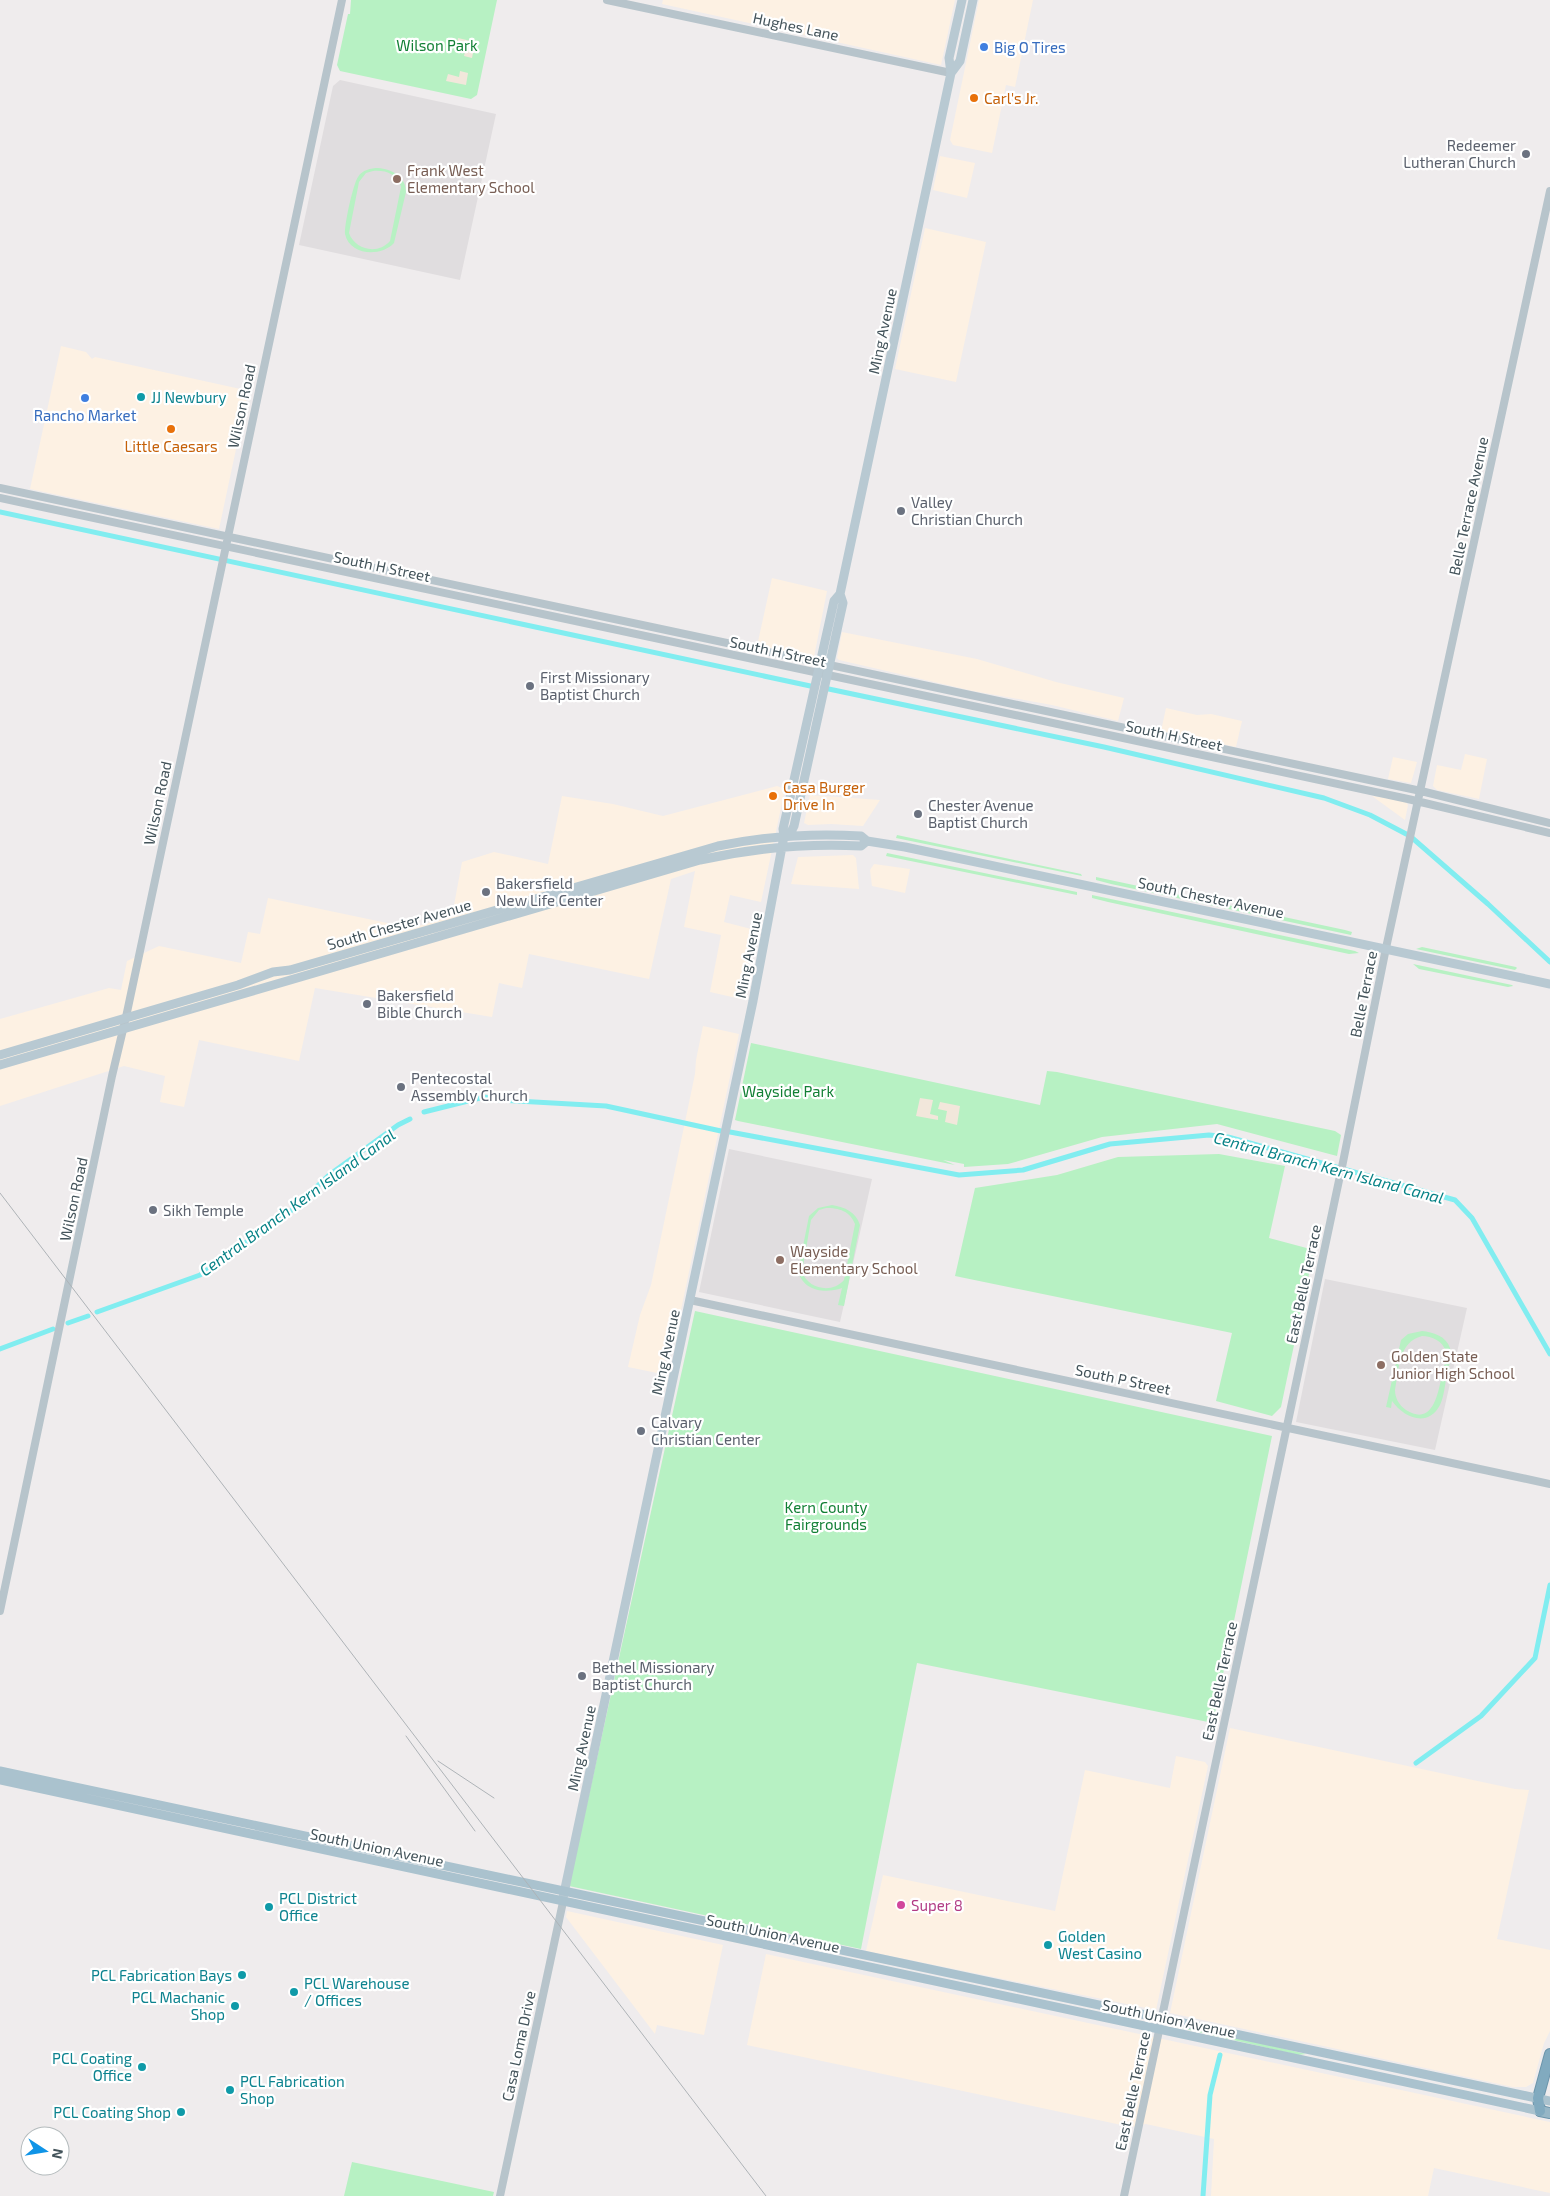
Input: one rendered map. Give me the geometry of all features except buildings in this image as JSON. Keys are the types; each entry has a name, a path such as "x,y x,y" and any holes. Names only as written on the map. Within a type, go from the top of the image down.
{"highway":[{"path":"1545,2112 1538,2098 1550,2054"}],"main road":[{"name":"Ming Avenue","path":"562,1902 754,1001 784,836 783,829 834,601 840,594 951,73 949,58 962,0"},
{"name":"Ming Avenue","path":"951,73 960,61 973,0"},
{"name":"Ming Avenue","path":"784,836 791,832 794,826 843,603 840,594"},
{"name":"South Chester Avenue","path":"0,1055 238,985 273,972 290,970 697,851 741,841 784,836 861,836 867,842 905,847 1550,984"},
{"name":"South Chester Avenue","path":"0,1065 700,860 743,850 816,844 861,846 867,842"},
{"name":"South Union Avenue","path":"0,1771 203,1819 255,1835 1545,2112"},
{"path":"0,1780 151,1812 159,1809 203,1819"},
{"name":"South Union Avenue","path":"203,1819 247,1824 565,1890 1550,2101"},
{"path":"255,1835 272,1834 287,1836 292,1833"},
{"path":"304,1845 315,1842 348,1849 351,1849 352,1846"},
{"path":"360,1857 372,1856 400,1861 413,1859"},
{"path":"421,1870 424,1866 467,1875 475,1872"},
{"path":"1300,2060 1308,2056 1346,2063 1360,2060"}],"street":[{"name":"Wilson Road","path":"0,1611 112,1076 124,1029 342,0"},
{"name":"Hughes Lane","path":"607,0 951,73"},
{"name":"Belle Terrace Avenue","path":"1414,826 1550,191"},
{"name":"South H Street","path":"0,488 1421,791 1550,823"},
{"name":"South H Street","path":"0,498 816,676 901,691 1419,801 1550,833"},
{"path":"901,691 928,692 937,688"},
{"name":"Belle Terrace","path":"1341,1169 1386,948 1414,826"},
{"name":"East Belle Terrace","path":"1124,2196 1341,1169"},
{"name":"South P Street","path":"690,1300 1550,1484"},
{"name":"Casa Loma Drive","path":"500,2196 562,1902"}],"shaded area":[{"path":"663,0 955,0 941,65 662,4"},
{"path":"979,0 1033,0 1015,87 1006,85 992,153 953,145 950,140"},
{"name":"Frank West Elementary School","path":"340,80 496,114 460,280 299,245 333,86"},
{"path":"940,156 975,163 967,198 933,190"},
{"path":"925,228 986,242 956,382 895,369"},
{"path":"61,346 86,352 92,359 95,357 245,390 248,393 219,529 30,489"},
{"path":"772,578 827,591 814,657 757,646"},
{"path":"842,632 977,659 1056,682 1124,698 1118,721 1052,705 973,691 839,660 837,658"},
{"path":"1166,708 1197,715 1211,714 1242,721 1236,747 1161,731"},
{"path":"1465,754 1487,759 1479,799 1437,790 1433,786 1437,765 1461,770"},
{"path":"1393,757 1417,762 1411,783 1388,779"},
{"path":"777,786 785,789 761,902 730,895 724,922 755,930 741,999 710,992 721,935 684,927 695,871 671,879 649,979 529,954 522,988 499,983 492,1017 315,988 299,1061 199,1040 184,1107 160,1102 165,1076 124,1066 0,1106 0,1019 109,988 121,990 127,961 159,946 241,963 248,932 260,934 268,898 411,928 452,916 462,862 494,852 548,864 562,796 613,804 663,816"},
{"path":"810,795 880,800 863,826 808,825 804,823"},
{"path":"1372,796 1405,801 1408,805 1405,820"},
{"path":"853,855 856,858 859,889 791,884 798,857"},
{"path":"874,864 910,869 905,893 872,886 870,870"},
{"path":"703,1026 739,1034 681,1310 673,1322 662,1374 628,1367 640,1315 651,1285 695,1074"},
{"name":"Wayside Elementary School","path":"729,1149 872,1179 840,1322 699,1292"},
{"name":"Golden State Junior High School","path":"1325,1279 1467,1308 1435,1450 1296,1422"},
{"path":"1230,1728 1515,1789 1529,1790 1497,1939 1550,1950 1550,2031 1544,2043 1533,2083 1526,2087 1513,2087 1170,2013"},
{"path":"1176,1756 1205,1762 1208,1766 1156,2010 866,1951 883,1875 1055,1911 1085,1770 1170,1788"},
{"path":"567,1911 723,1945 704,2035 657,2025 655,2034 566,1917"},
{"path":"766,1954 1550,2122 1550,2193 1434,2168 1428,2196 1211,2196 1214,2139 1146,2124 1131,2127 747,2045"}],"green space":[{"name":"Wilson Park","path":"351,0 497,0 477,95 471,99 340,71 337,65 348,14 350,14"},
{"path":"375,168 388,170 401,178 406,192 394,243 382,251 367,252 353,247 348,241 345,230 349,205 356,181 362,173","holes":["387,172 394,176 401,187 390,241 379,248 367,249 356,243 349,233 359,182 366,173"]},
{"path":"897,835 1081,874 1082,876 896,838"},
{"path":"887,853 1077,892 1077,895 886,856"},
{"path":"1096,877 1352,932 1351,935 1111,884 1096,880"},
{"path":"1092,895 1359,953 1349,954 1108,902 1092,898"},
{"path":"1422,947 1517,968 1515,970 1416,949"},
{"path":"1413,964 1513,986 1508,987 1419,969"},
{"name":"Wayside Park","path":"751,1043 1040,1105 1047,1071 1057,1072 1335,1131 1341,1135 1337,1156 1217,1124 1102,1137 1008,1164 964,1167 964,1164 943,1160 955,1165 735,1120"},
{"path":"1219,1154 1285,1166 1269,1238 1314,1250 1281,1407 1272,1416 1216,1401 1232,1333 955,1276 975,1188 1057,1175 1118,1157"},
{"path":"832,1205 846,1209 853,1213 860,1225 844,1306 838,1305 842,1288 829,1291 815,1289 805,1283 798,1271 809,1216 818,1208","holes":["831,1208 847,1213 855,1224 844,1280 833,1287 821,1288 809,1282 802,1272 811,1220 819,1210"]},
{"name":"Kern County Fairgrounds","path":"695,1311 1272,1436 1213,1723 917,1663 861,1949 569,1886"},
{"path":"1422,1331 1430,1332 1445,1340 1451,1351 1440,1405 1435,1412 1423,1418 1409,1416 1392,1401 1391,1408 1386,1407 1401,1340 1408,1334","holes":["1426,1336 1437,1340 1445,1348 1446,1358 1433,1406 1422,1414 1415,1414 1401,1406 1395,1390 1404,1350 1414,1339"]},
{"path":"1168,2025 1231,2036 1306,2054 1298,2055"},
{"path":"352,2162 494,2192 493,2196 344,2196"}],"sand":[{"path":"458,38 475,42 472,58 464,56 466,47 457,44"},
{"path":"460,71 468,73 466,85 446,81 448,74 459,77"},
{"path":"920,1098 933,1100 930,1114 938,1116 938,1120 916,1116"},
{"path":"940,1102 960,1106 957,1125 945,1122 947,1111 938,1109"}],"waterway":[{"path":"0,512 815,687"},
{"path":"824,688 1104,747 1324,798 1370,815 1410,836 1488,904 1550,962"},
{"name":"Central Branch Kern Island Canal","path":"424,1112 484,1097 500,1100 606,1106 721,1131"},
{"name":"Central Branch Kern Island Canal","path":"97,1312 200,1275 292,1210 329,1175 398,1125 410,1119"},
{"name":"Central Branch Kern Island Canal","path":"730,1132 959,1175 1023,1170 1110,1144 1209,1135 1228,1137 1455,1200 1472,1218 1550,1354"},
{"name":"Central Branch Kern Island Canal","path":"68,1323 88,1316"},
{"name":"Central Branch Kern Island Canal","path":"0,1349 53,1329"},
{"path":"1416,1763 1481,1716 1535,1658 1550,1585"},
{"path":"1203,2196 1210,2095 1220,2055"}],"railway":[{"path":"0,1193 766,2196"},
{"path":"406,1736 475,1831"},
{"path":"438,1761 494,1798"}],"place":[{"name":"Big O Tires","path":"984,47"},
{"name":"Carl's Jr.","path":"974,98"},
{"name":"Redeemer Lutheran Church","path":"1526,154"},
{"name":"Frank West Elementary School","path":"397,179"},
{"name":"JJ Newbury","path":"141,397"},
{"name":"Rancho Market","path":"85,398"},
{"name":"Little Caesars","path":"171,429"},
{"name":"Valley Christian Church","path":"901,511"},
{"name":"First Missionary Baptist Church","path":"530,686"},
{"name":"Casa Burger Drive In","path":"773,796"},
{"name":"Chester Avenue Baptist Church","path":"918,814"},
{"name":"Bakersfield New Life Center","path":"486,892"},
{"name":"Bakersfield Bible Church","path":"367,1004"},
{"name":"Pentecostal Assembly Church","path":"401,1087"},
{"name":"Sikh Temple","path":"153,1210"},
{"name":"Wayside Elementary School","path":"780,1260"},
{"name":"Golden State Junior High School","path":"1381,1365"},
{"name":"Calvary Christian Center","path":"641,1431"},
{"name":"Bethel Missionary Baptist Church","path":"582,1676"},
{"name":"Super 8","path":"901,1905"},
{"name":"PCL District Office","path":"269,1907"},
{"name":"Golden West Casino","path":"1048,1945"},
{"name":"PCL Fabrication Bays","path":"242,1975"},
{"name":"PCL Warehouse / Offices","path":"294,1992"},
{"name":"PCL Machanic Shop","path":"235,2006"},
{"name":"PCL Coating Office","path":"142,2067"},
{"name":"PCL Fabrication Shop","path":"230,2090"},
{"name":"PCL Coating Shop","path":"181,2112"}]}
